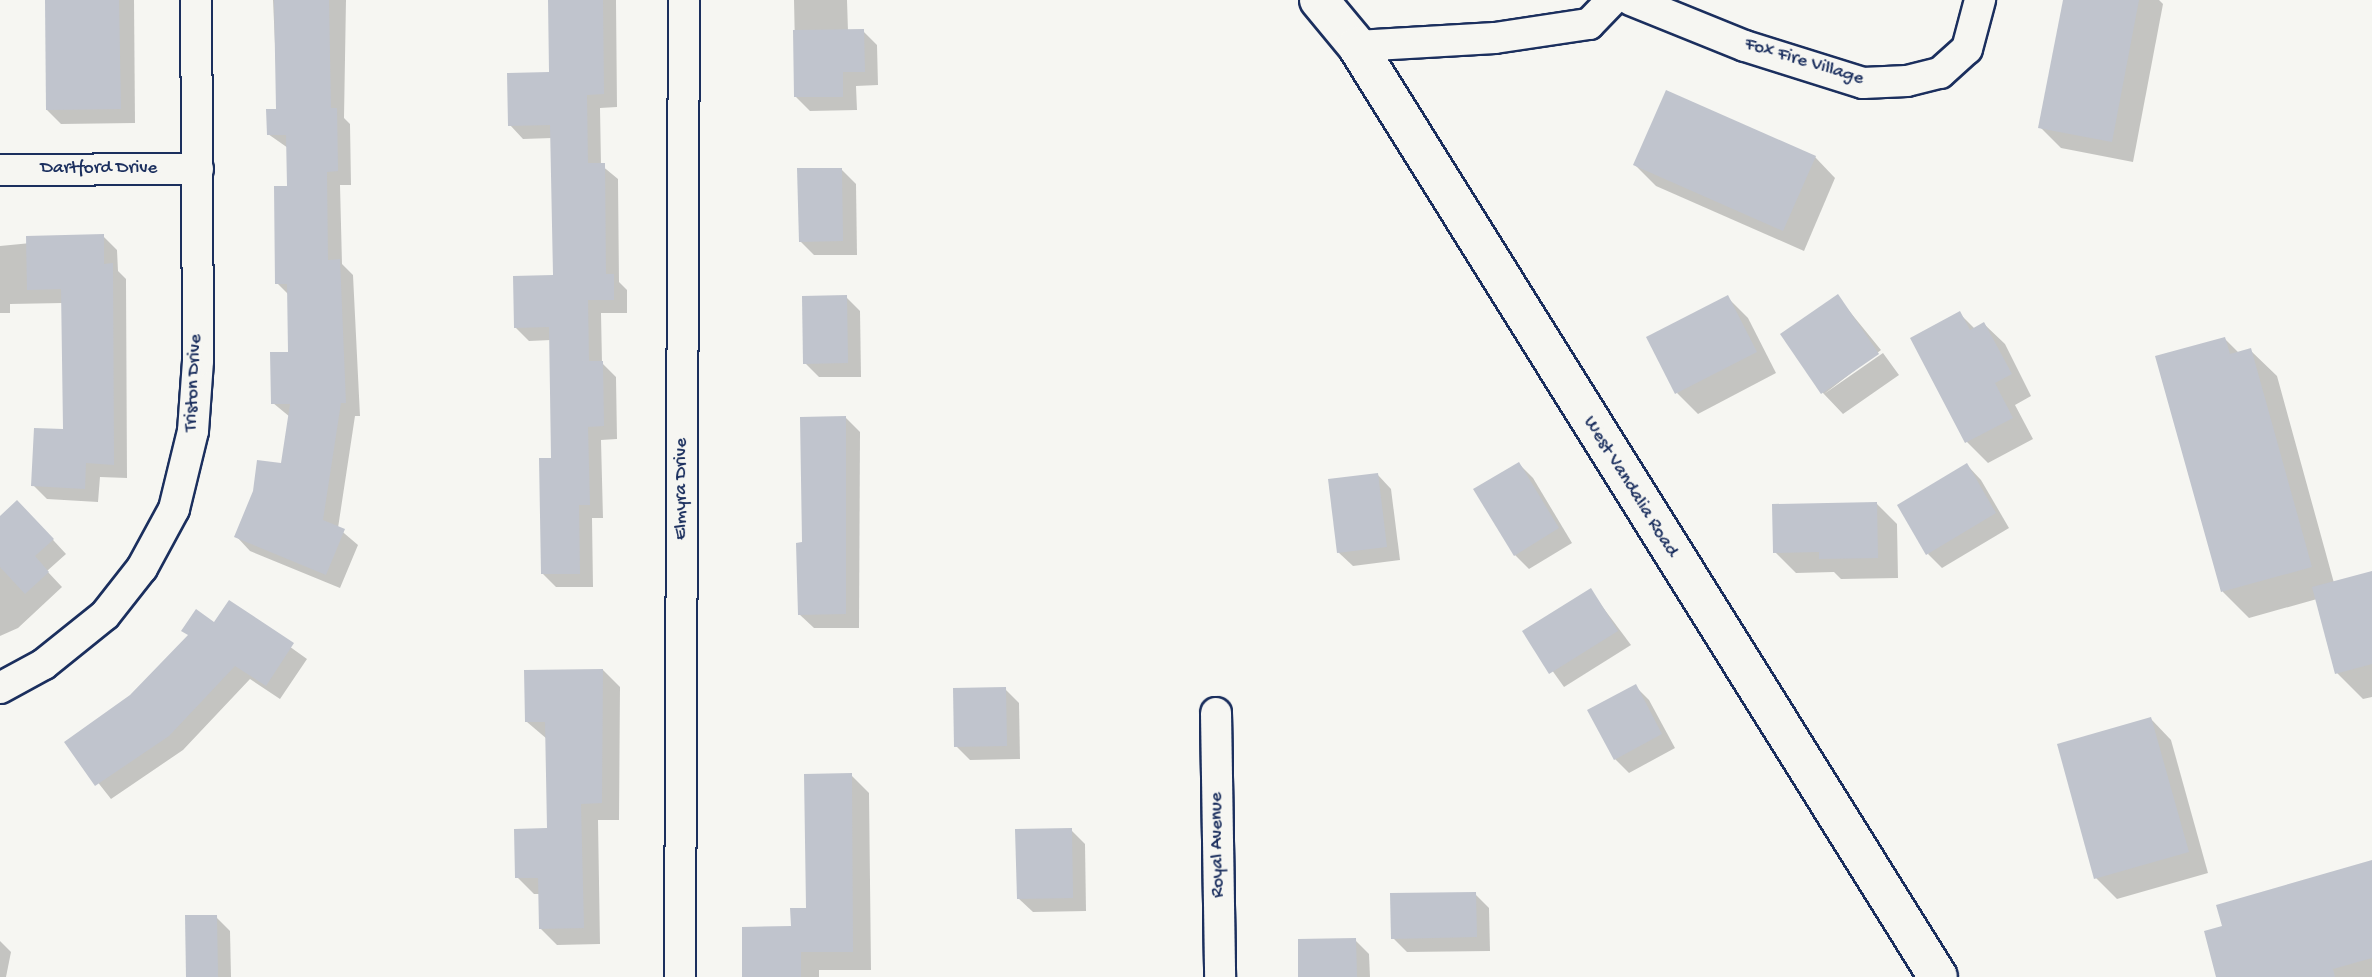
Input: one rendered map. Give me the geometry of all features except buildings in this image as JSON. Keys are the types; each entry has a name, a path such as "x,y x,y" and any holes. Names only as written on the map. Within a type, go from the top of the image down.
{"main road":[{"name":"West Vandalia Road","path":"1319,0 1357,46 1938,977"}],"street":[{"name":"Triston Drive","path":"0,688 44,664 105,615 142,568 174,509 193,431 198,169 196,0"},
{"name":"Elmyra Drive","path":"680,977 684,0"},
{"path":"1357,46 1495,38 1589,24 1612,0"},
{"name":"Fox Fire Village","path":"1631,0 1745,46 1863,83 1908,81 1940,73 1967,49 1980,0"},
{"name":"Dartford Drive","path":"0,170 198,169"},
{"name":"Royal Avenue","path":"1216,713 1220,977"}]}
